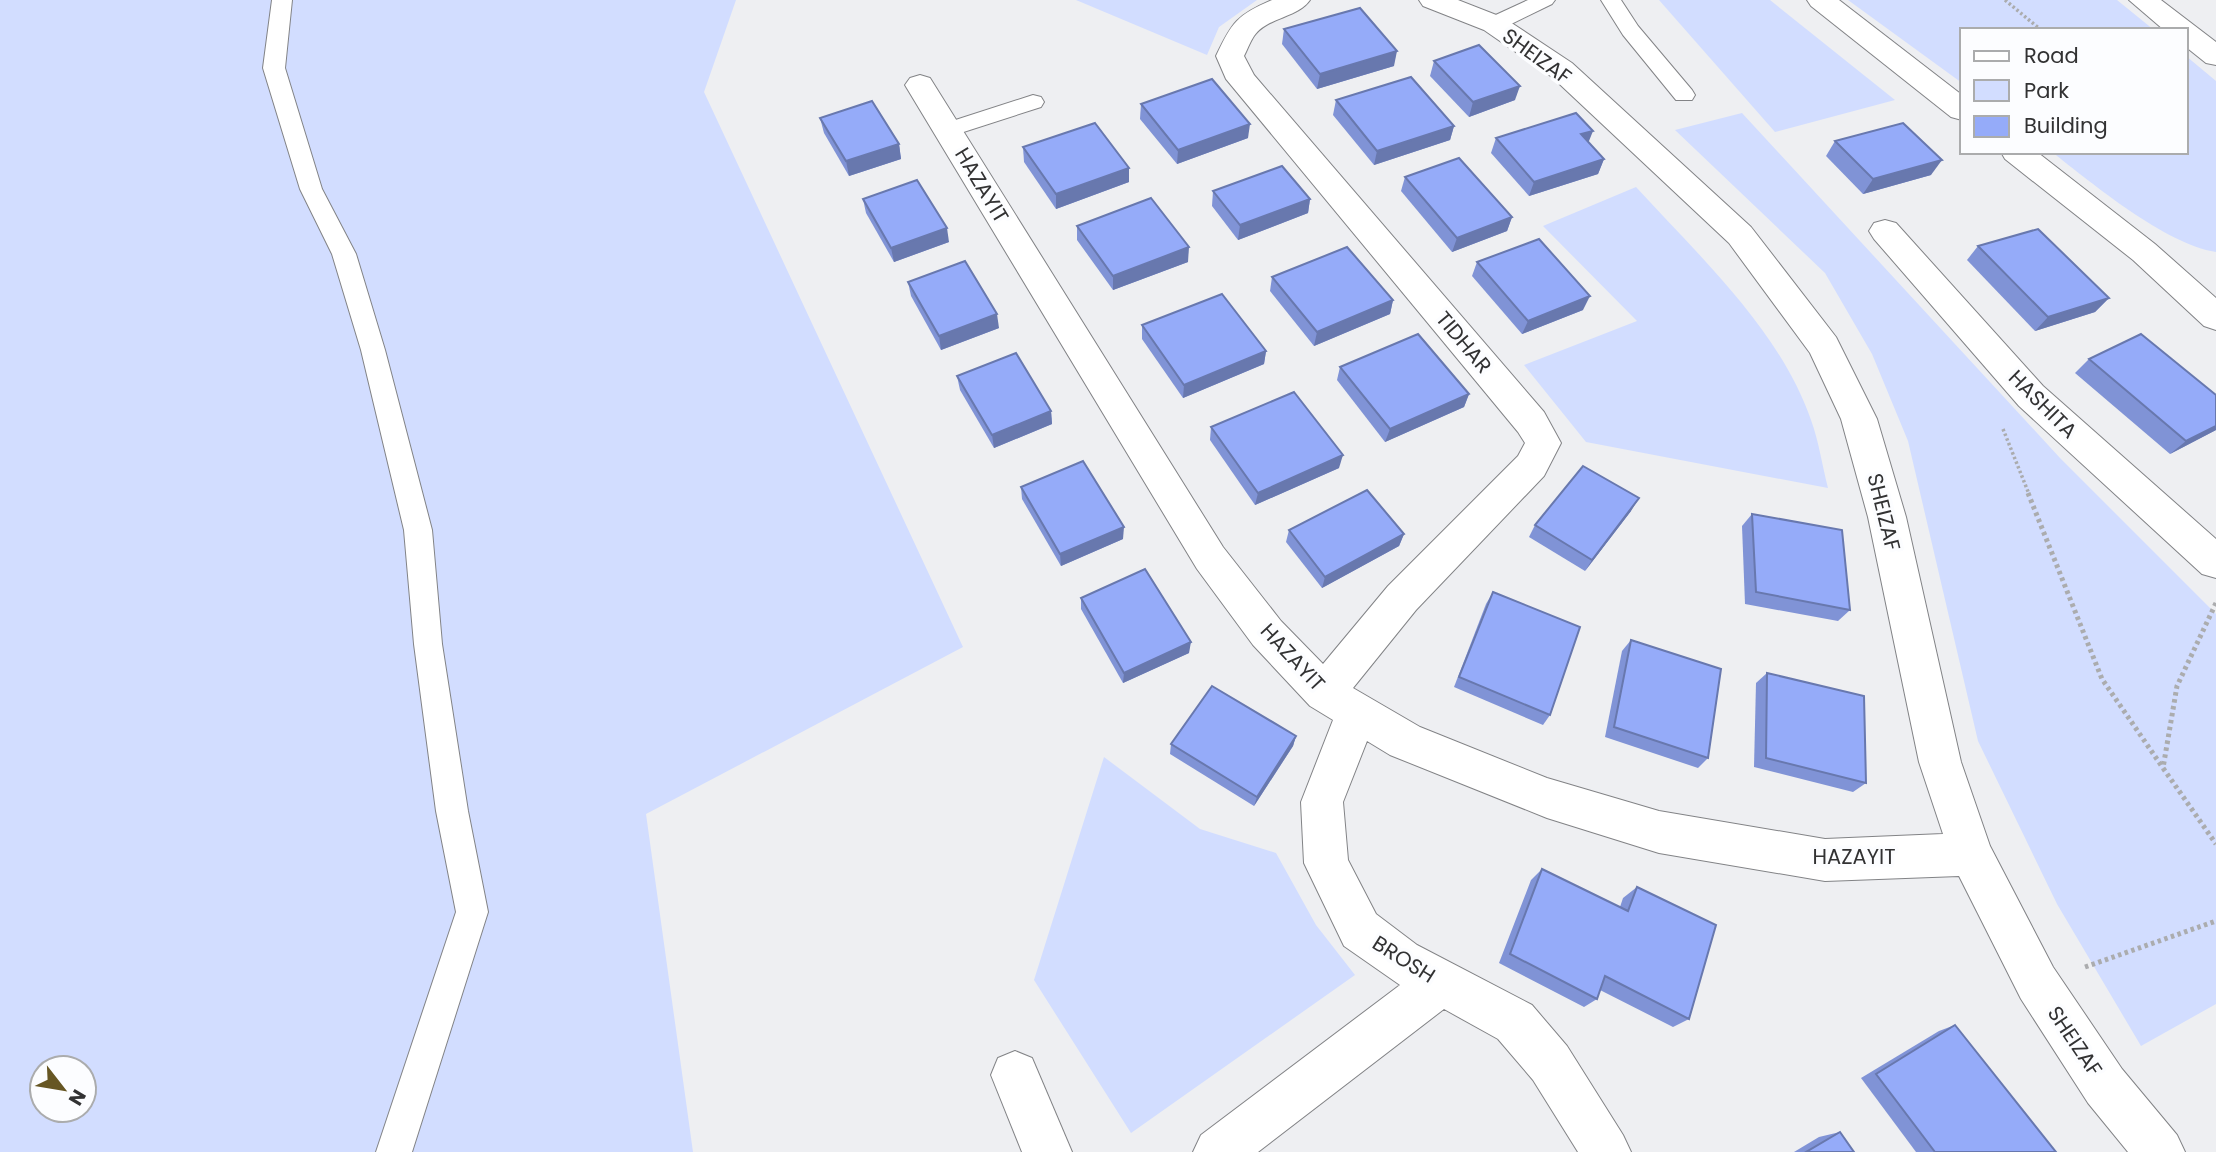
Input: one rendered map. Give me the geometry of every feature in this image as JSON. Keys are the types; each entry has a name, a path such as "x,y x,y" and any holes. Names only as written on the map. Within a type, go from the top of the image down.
{"street":[{"name":"TIDHAR","path":"1296,0 1262,15 1243,29 1230,56 1241,79 1531,422 1543,443 1531,466 1402,598 1341,703"},
{"name":"SHEIZAF","path":"1433,0 1494,24 1562,70 1740,235 1825,346 1859,419 1887,517 1940,762 1971,854 2037,983 2105,1086 2161,1152"},
{"path":"1821,0 1960,108"},
{"path":"2143,0 2179,28"},
{"path":"2188,35 2216,56"},
{"name":"HAZAYIT","path":"920,85 1210,558 1267,633 1341,703 1405,741 1547,798 1659,832 1825,860 1971,854"},
{"path":"2019,154 2144,252 2216,317"},
{"name":"HASHITA","path":"1885,230 2031,396 2216,562"},
{"path":"2144,252 2216,293"},
{"name":"BROSH","path":"1341,703 1322,802 1326,863 1360,930 1401,961 1515,1022 1550,1063 1606,1152"},
{"path":"1219,1152 1441,983"},
{"path":"1015,1075 1046,1152"}],"lane":[{"path":"282,0 274,68 311,189 344,254 373,350 418,530 428,644 452,811 472,912 394,1152"},
{"path":"1494,24 1545,0"},
{"path":"1611,0 1630,30 1684,95"},
{"path":"948,130 1033,102"}],"path":[{"path":"2005,0 2039,28"},
{"path":"2004,365 1998,416 2102,680 2216,844"},
{"path":"2163,768 2177,686 2216,603"},
{"path":"2037,983 2216,921"}],"green space":[{"path":"0,0 736,0 704,92 963,647 646,814 693,1152 0,1152"},
{"path":"1076,0 1257,0 1219,27 1207,55"},
{"path":"1659,0 1770,0 1895,100 1775,132"},
{"path":"1848,0 2117,0 2152,28 1960,28 1960,82"},
{"path":"2188,58 2216,81 2216,252 2175,238 2108,196 2055,154 2188,154"},
{"path":"1742,113 2060,458 2216,614 2216,1004 2141,1046 2057,904 1978,741 1908,441 1872,354 1825,273 1675,130"},
{"path":"1636,187 1736,296 1779,355 1811,420 1828,488 1586,442 1524,365 1637,321 1543,226"},
{"path":"1104,757 1200,829 1276,853 1316,925 1355,975 1131,1133 1034,980"}],"building":[{"path":"1360,8 1397,51 1320,74 1284,29"},
{"path":"1479,45 1520,86 1473,102 1434,61"},
{"path":"1411,77 1454,126 1377,151 1336,100"},
{"path":"1212,79 1250,124 1178,150 1141,104"},
{"path":"872,101 899,144 846,161 820,118"},
{"path":"1576,113 1593,131 1581,134 1604,159 1534,182 1496,138"},
{"path":"1095,123 1129,168 1056,194 1023,147"},
{"path":"1903,123 1942,160 1873,179 1835,141"},
{"path":"1459,158 1512,217 1457,238 1405,177"},
{"path":"1282,166 1310,199 1240,225 1213,191"},
{"path":"917,180 947,228 891,248 863,199"},
{"path":"1151,198 1189,247 1113,276 1077,226"},
{"path":"2038,229 2109,298 2048,317 1978,246"},
{"path":"1539,239 1590,296 1528,321 1477,262"},
{"path":"1347,247 1393,300 1317,332 1272,277"},
{"path":"965,261 997,314 939,336 908,282"},
{"path":"1222,294 1266,351 1184,385 1142,325"},
{"path":"1418,334 1469,394 1390,429 1340,367"},
{"path":"2141,334 2216,395 2216,426 2186,441 2089,359"},
{"path":"1016,353 1051,411 992,435 957,376"},
{"path":"1294,392 1343,455 1258,493 1211,427"},
{"path":"1083,461 1124,527 1060,554 1021,487"},
{"path":"1583,466 1639,498 1592,560 1535,525"},
{"path":"1367,490 1404,534 1325,577 1289,530"},
{"path":"1752,514 1842,530 1850,610 1756,592"},
{"path":"1145,569 1191,642 1124,673 1081,598"},
{"path":"1493,592 1580,627 1550,715 1459,677"},
{"path":"1631,640 1721,669 1708,758 1614,727"},
{"path":"1767,673 1864,696 1866,783 1766,758"},
{"path":"1212,686 1296,736 1257,797 1171,744"},
{"path":"1542,869 1628,911 1637,887 1716,925 1689,1019 1605,976 1597,999 1510,954"},
{"path":"1955,1025 2056,1152 1935,1152 1876,1074"},
{"path":"1840,1132 1854,1152 1806,1152"}]}
